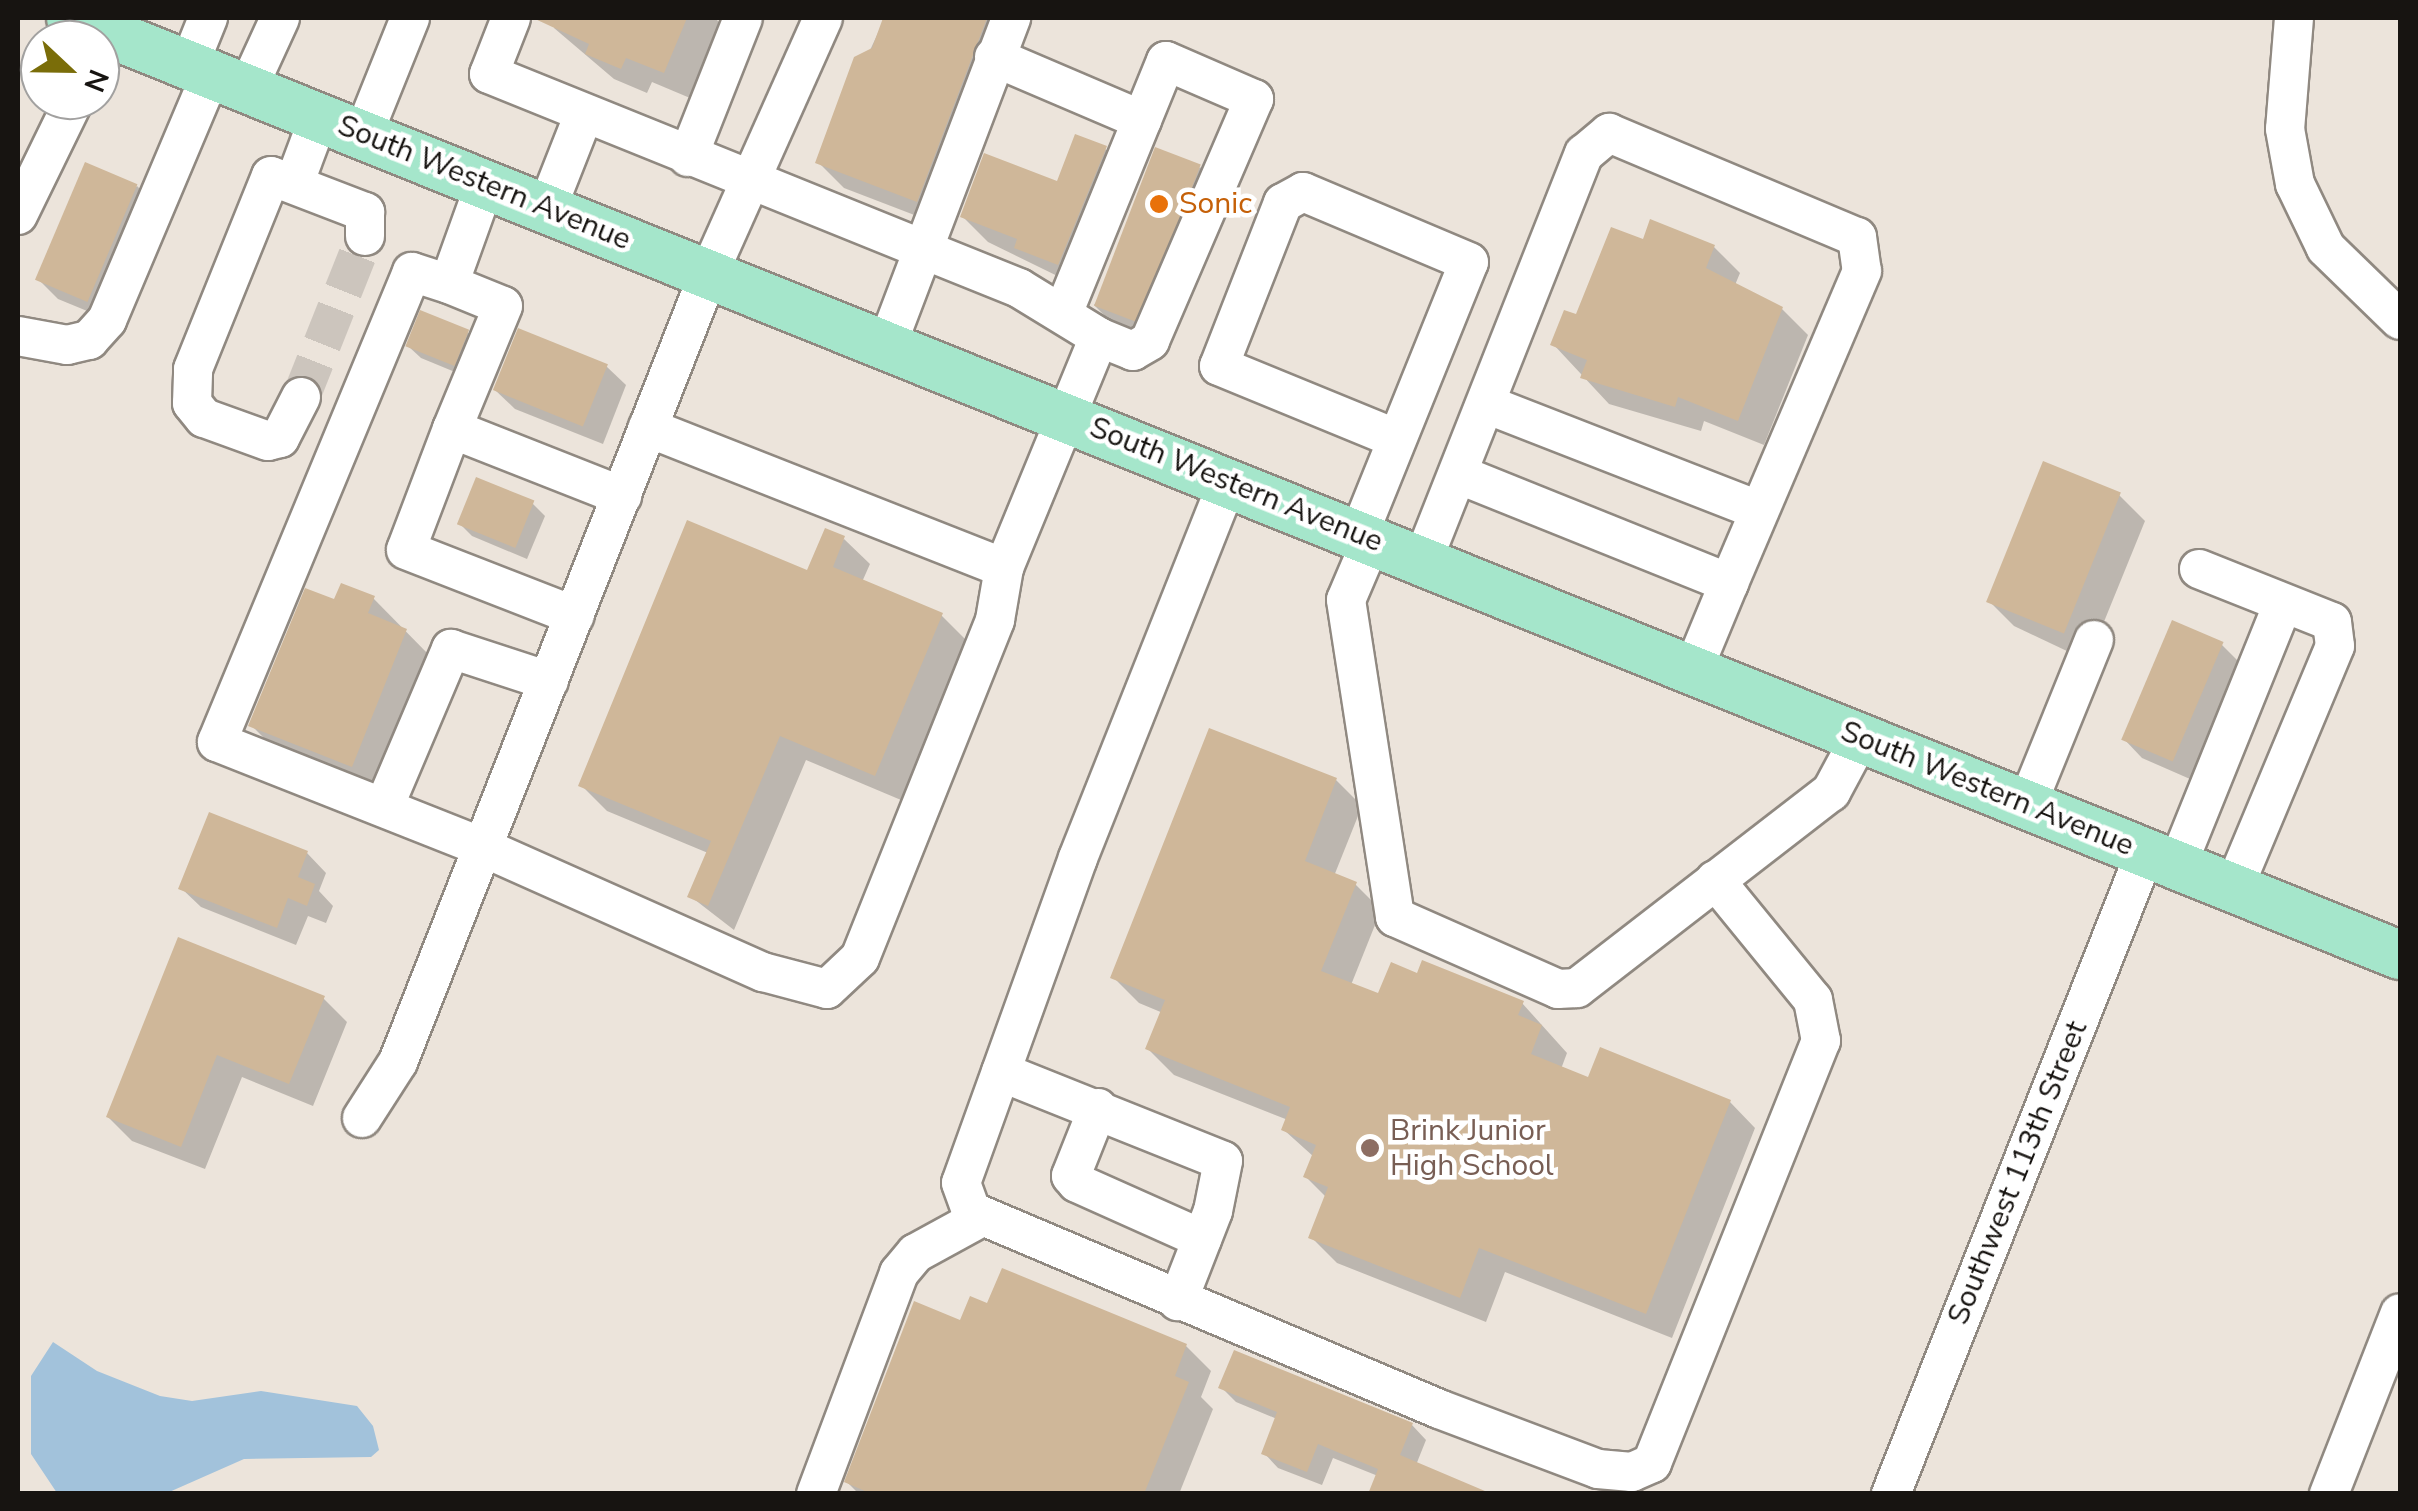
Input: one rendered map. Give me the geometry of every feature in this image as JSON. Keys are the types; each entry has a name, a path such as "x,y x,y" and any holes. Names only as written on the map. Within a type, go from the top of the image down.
{"main road":[{"name":"South Western Avenue","path":"120,40 1366,536 2400,956"}],"street":[{"path":"208,18 216,76"},
{"path":"18,336 66,345 88,340 108,320 216,76 280,18"},
{"path":"363,134 410,18"},
{"path":"511,18 489,74 922,248 1064,312 1099,337 1132,350 1150,341 1254,99 1166,61 1064,312"},
{"path":"688,157 743,18"},
{"path":"362,1118 398,1062 709,274 823,18"},
{"path":"887,345 1011,18"},
{"path":"2294,18 2285,129 2295,184 2326,248 2400,320"},
{"path":"994,58 1142,120"},
{"path":"547,208 584,114"},
{"path":"294,184 320,117"},
{"path":"18,215 64,120"},
{"path":"1422,560 1584,154 1610,133 1857,237 1862,271 1758,510 1694,670"},
{"path":"301,397 280,438 268,441 204,418 190,389 270,176 365,212 364,236"},
{"path":"449,284 485,184"},
{"path":"1397,439 1220,366 1283,203 1303,192 1469,262 1397,439 1346,600 1394,917 1558,989 1577,988 1831,792 1860,738"},
{"path":"574,616 406,550 503,306 412,272 217,742 482,847 763,972 827,989 860,958 996,620 1004,568 1063,415 1099,337"},
{"path":"1486,404 1758,510"},
{"path":"648,428 1004,568"},
{"path":"452,429 622,496"},
{"path":"1458,474 1728,583"},
{"path":"1228,481 961,1183 971,1211 1178,1301 1598,1469 1632,1472 1652,1462 1821,1041 1812,1000 1715,880"},
{"path":"2198,569 2332,622 2335,646 2234,888"},
{"name":"Southwest 113th Street","path":"1892,1494 2161,859 2283,604"},
{"path":"2027,805 2094,640"},
{"path":"384,806 450,650 549,681"},
{"path":"1001,1072 1223,1161 1202,1239 1178,1301"},
{"path":"1098,1108 1072,1176 1086,1190 1202,1239"},
{"path":"816,1494 899,1273 916,1254 980,1218"},
{"path":"2342,1490 2400,1313"}],"water":[{"path":"53,1342 97,1371 160,1396 192,1401 261,1391 357,1406 373,1426 379,1450 371,1457 244,1459 167,1493 57,1493 31,1454 31,1376"}],"building":[{"path":"533,18 687,18 664,73 626,58 621,69 585,54 589,44"},
{"path":"883,18 987,18 917,202 815,163 854,57 872,48"},
{"path":"1075,134 1107,146 1058,265 1014,248 1017,239 960,217 984,153 1057,181"},
{"name":"Sonic","path":"1155,147 1201,165 1140,323 1094,306"},
{"path":"85,162 137,184 87,302 35,280"},
{"path":"1650,219 1715,245 1706,268 1783,307 1738,421 1678,397 1675,407 1580,378 1587,360 1550,345 1564,310 1576,314 1611,227 1643,239"},
{"path":"420,310 469,330 455,366 405,346"},
{"path":"518,328 608,364 583,426 493,390"},
{"path":"2043,461 2121,492 2064,633 1986,602"},
{"path":"476,477 534,501 515,548 457,524"},
{"path":"687,520 807,570 825,528 845,536 833,567 943,613 875,776 780,736 708,906 687,897 711,841 578,786"},
{"path":"341,583 375,596 368,613 407,629 352,767 248,726 305,588 334,599"},
{"path":"2172,620 2224,642 2173,762 2121,740"},
{"path":"1209,728 1337,778 1305,861 1357,882 1321,971 1378,993 1391,962 1417,973 1422,960 1524,1001 1518,1015 1542,1025 1531,1054 1588,1077 1600,1047 1731,1100 1646,1314 1479,1248 1460,1298 1308,1238 1328,1187 1303,1177 1316,1145 1281,1130 1290,1107 1145,1049 1165,1000 1110,978"},
{"path":"209,812 308,851 298,877 315,884 307,906 288,898 277,928 178,889"},
{"path":"178,937 325,996 289,1084 217,1055 181,1147 106,1117"},
{"path":"1002,1268 1187,1344 1175,1376 1189,1382 1144,1494 872,1494 844,1482 914,1301 960,1320 970,1296 987,1303"},
{"path":"1234,1350 1413,1423 1400,1455 1492,1494 1368,1494 1378,1469 1318,1444 1307,1472 1261,1454 1277,1412 1218,1388"}],"tunnel":[{"path":"301,397 365,236"}],"place":[{"name":"Sonic","path":"1159,204"},
{"name":"Brink Junior High School","path":"1370,1148"}]}
